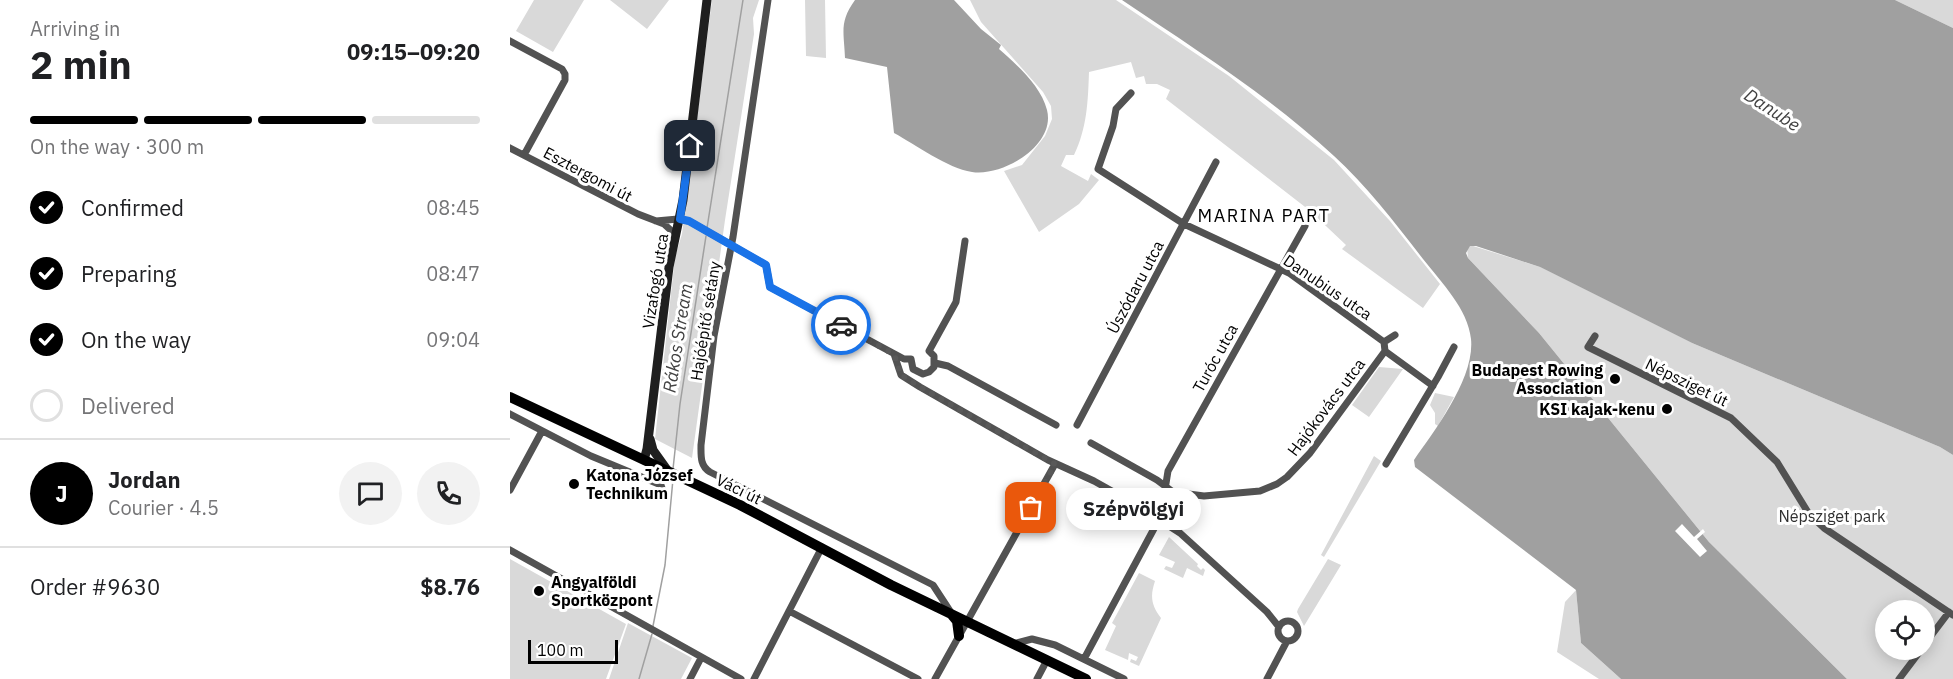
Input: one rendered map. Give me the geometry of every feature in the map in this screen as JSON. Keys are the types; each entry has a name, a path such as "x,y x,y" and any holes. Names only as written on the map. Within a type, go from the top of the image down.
{"main road":[{"name":"Váci út","path":"510,397 685,479 822,547 891,585 1086,679"},
{"path":"952,614 957,621 959,636"}],"street":[{"name":"Vizafogó utca","path":"644,460 669,267 680,219 707,0"},
{"name":"Hajóépítő sétány","path":"705,469 702,462 701,445 714,336 731,245 768,0"},
{"path":"510,41 562,69 565,74 565,80 524,155"},
{"name":"Danubius utca","path":"1131,93 1116,109 1113,126 1098,169 1184,224 1281,269 1341,309 1384,342"},
{"name":"Esztergomi út","path":"510,148 638,214 667,226 676,235"},
{"name":"Úszódaru utca","path":"1077,425 1216,162"},
{"name":"Esztergomi út","path":"656,221 680,219"},
{"path":"680,219 715,235 766,265 770,287 903,359 911,359 915,371 926,373 932,370 935,363 934,356 929,351 956,302 965,241"},
{"name":"Turóc utca","path":"1156,510 1168,471 1305,226"},
{"path":"1384,342 1395,335"},
{"path":"1581,352 1588,347 1595,336"},
{"name":"Hajókovács utca","path":"1091,442 1173,492 1204,496 1245,494 1277,484 1310,453 1385,351 1384,342"},
{"path":"1386,464 1454,346"},
{"name":"Népsziget út","path":"1588,347 1731,418 1778,462 1803,506 1824,528 1951,614"},
{"path":"1385,351 1433,386"},
{"path":"894,354 901,375 906,378 1055,464 1136,503 1166,513 1084,659"},
{"path":"935,363 948,366 1056,425"},
{"path":"510,414 591,456 660,485 662,488"},
{"path":"510,490 542,431"},
{"path":"649,434 653,450 668,471"},
{"path":"935,679 1055,464"},
{"name":"Váci út","path":"705,469 933,585 952,614"},
{"path":"1156,510 1151,518 1162,521 1180,533 1281,625"},
{"path":"754,679 822,547"},
{"path":"510,550 741,679"},
{"path":"789,611 918,679"},
{"path":"1935,632 1951,614"},
{"path":"1267,679 1285,640 1297,636 1298,627 1291,621 1281,625"},
{"path":"1281,625 1279,635 1285,640"},
{"path":"1013,644 1032,639 1055,645 1124,679"},
{"path":"690,679 701,658"},
{"path":"1037,679 1047,660"},
{"path":"1899,679 1913,660"}],"green space":[{"path":"534,0 584,0 553,52 516,31"},
{"path":"610,0 669,0 647,29"},
{"path":"712,0 759,0 753,18 754,34 692,458 655,439 675,257 682,234"},
{"path":"805,0 825,0 826,58 806,56"},
{"path":"970,0 1116,0 1229,76 1334,160 1390,221 1440,284 1423,308 1342,249 1346,245 1309,210 1166,99 1170,90 1157,84 1146,84 1144,76 1136,78 1131,62 1089,72 1082,135 1074,155 1066,155 1061,166 1088,181 1091,174 1099,180 1079,204 1039,232 1004,171 1022,165 1045,136 1052,119 1051,106 1043,92 981,22"},
{"path":"1895,0 1953,0 1953,28"},
{"name":"Népsziget park","path":"1470,245 1540,267 1692,343 1940,447 1953,455 1953,679 1847,679 1709,542 1539,333 1468,258 1467,248"},
{"path":"1379,367 1403,369 1369,417 1352,405"},
{"path":"1435,393 1454,397 1438,426 1435,424 1435,413 1430,405"},
{"path":"1374,456 1381,461 1324,557 1321,555"},
{"path":"1169,537 1198,564 1201,570 1203,568 1205,570 1203,576 1187,568 1183,578 1164,569 1166,566 1172,568 1175,562 1159,555"},
{"name":"Angyalföldi Sportközpont","path":"510,559 626,624 606,679 510,679"},
{"path":"1328,559 1341,565 1304,626 1297,612 1298,609"},
{"path":"1139,573 1155,581 1152,600 1161,618 1139,666 1130,662 1131,659 1136,661 1138,657 1129,653 1128,660 1105,650 1116,626 1112,623"},
{"path":"1576,590 1581,643 1621,679 1599,679 1557,652 1565,602"},
{"path":"628,623 692,658 681,679 609,679"}],"water":[{"path":"855,0 954,0 981,29 1001,45 999,49 1028,76 1040,93 1047,110 1048,123 1035,146 1012,164 984,172 972,172 942,161 894,133 887,67 845,58 845,21"},
{"name":"Danube","path":"1122,0 1895,0 1953,28 1953,455 1940,447 1692,343 1540,267 1476,246 1470,246 1466,253 1468,258 1539,333 1709,542 1847,679 1621,679 1581,643 1576,590 1415,467 1414,460 1442,419 1460,387 1471,354 1469,328 1453,296 1358,179 1334,156 1258,93"}],"pier":[{"path":"1682,524 1694,537 1703,529 1705,532 1697,539 1707,551 1700,557 1675,531"}],"waterway":[{"name":"Rákos Stream","path":"707,228 743,0"},
{"name":"Rákos Stream","path":"673,469 680,404 706,236"},
{"name":"Rákos Stream","path":"653,626 665,565 673,479"},
{"name":"Rákos Stream","path":"639,679 652,634"}],"way so far":[{"path":"841,325 894,354 901,375 1055,464 1031,508"}],"place":[{"name":"Budapest Rowing Association","path":"1615,379"},
{"name":"KSI kajak-kenu","path":"1667,409"},
{"name":"Katona József Technikum","path":"574,484"},
{"name":"Szépvölgyi","path":"1031,508"},
{"name":"Angyalföldi Sportközpont","path":"539,591"}],"district":[{"name":"MARINA PART","path":"1264,216"}],"route":[{"path":"690,146 680,219 689,221 766,265 770,287 841,325"}]}
